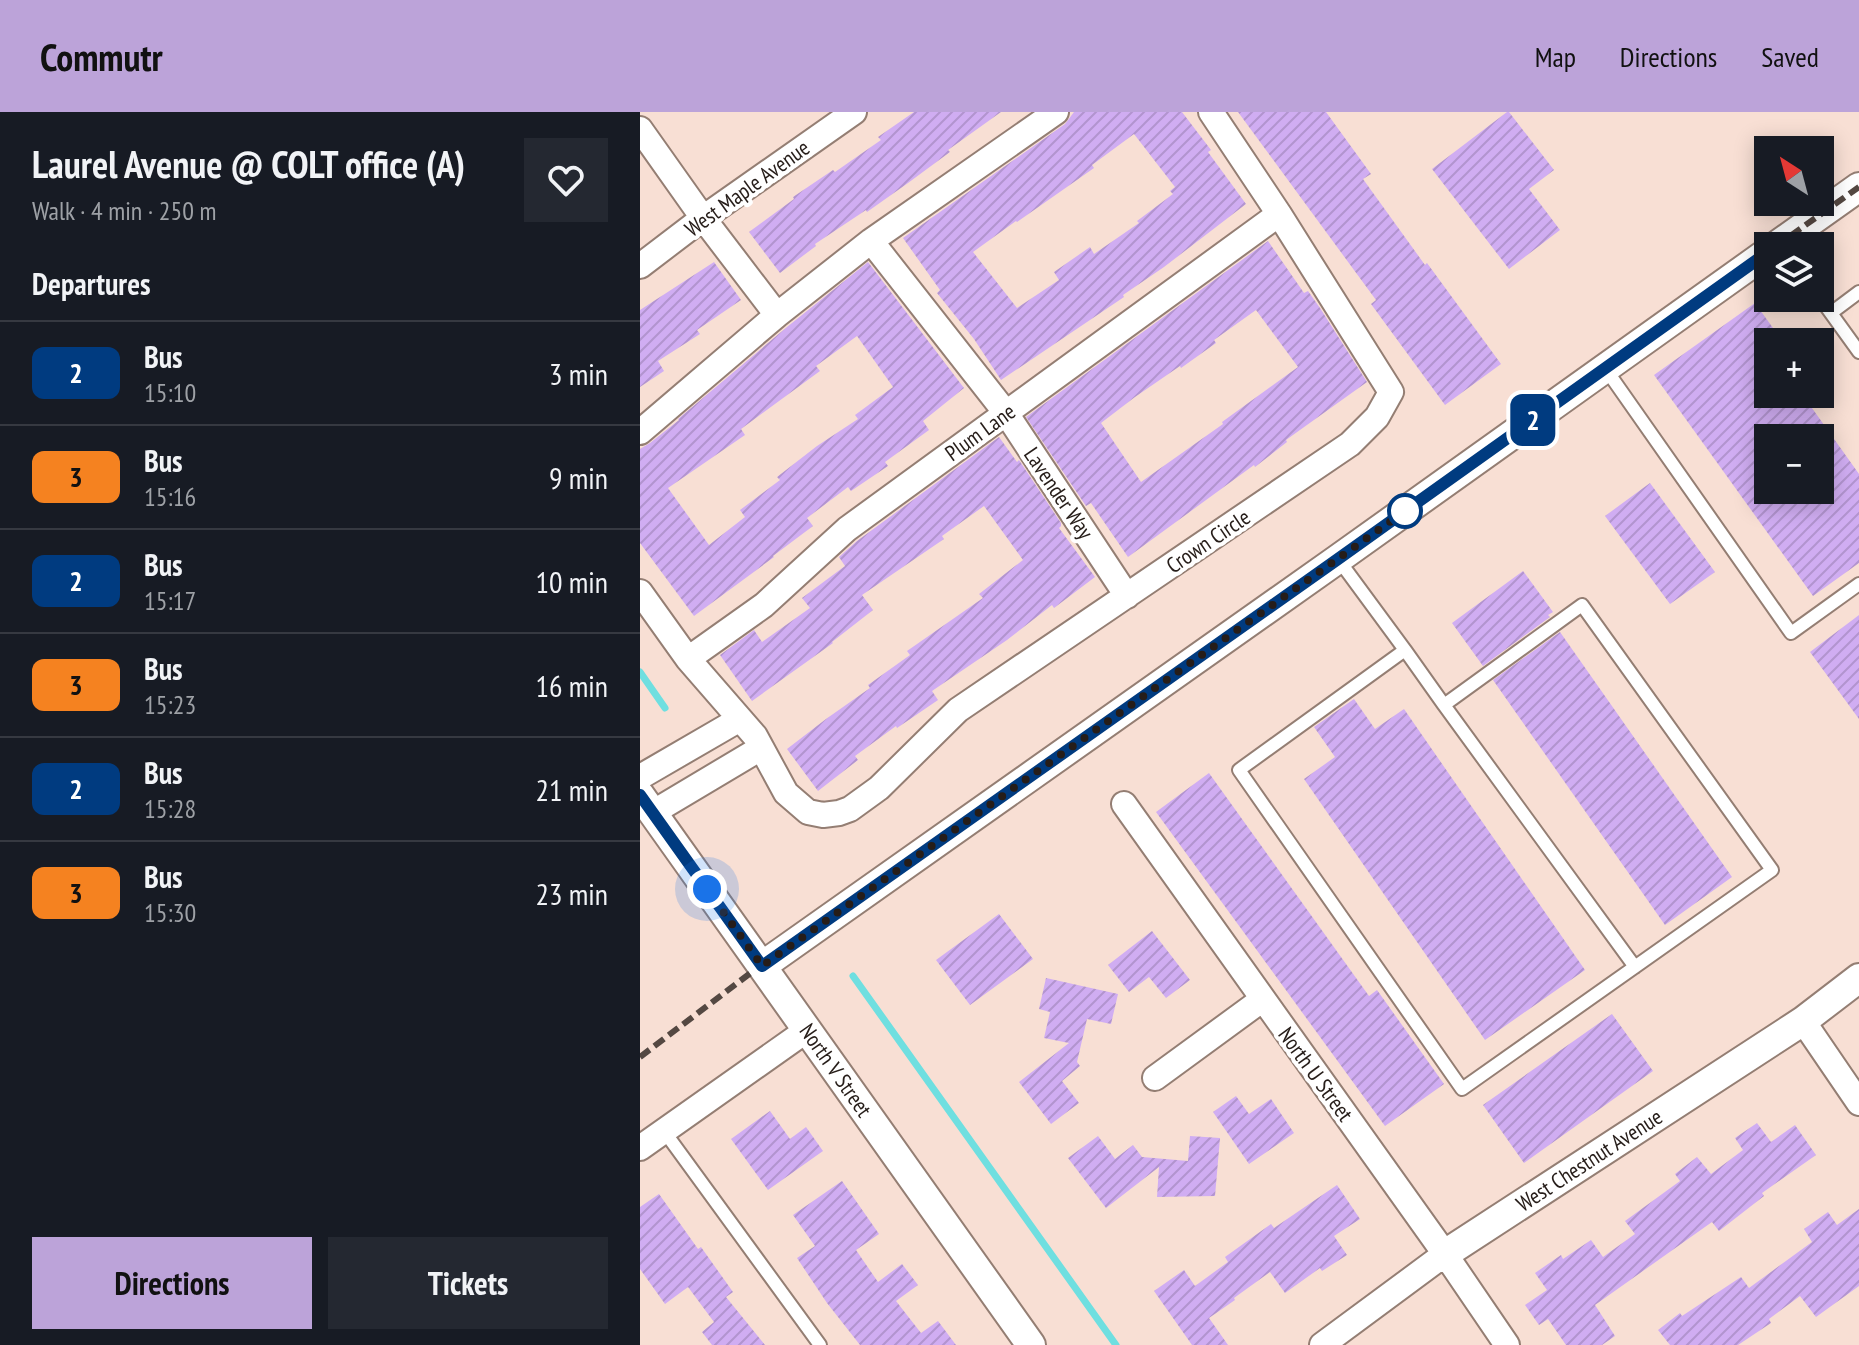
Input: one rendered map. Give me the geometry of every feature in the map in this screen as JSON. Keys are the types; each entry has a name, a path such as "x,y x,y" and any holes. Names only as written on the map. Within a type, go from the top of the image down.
{"street":[{"name":"West Maple Avenue","path":"640,266 854,112"},
{"path":"640,432 777,315 871,241 1056,112"},
{"name":"Crown Circle","path":"640,592 688,659 755,736 786,793 808,812 823,815 839,813 850,809 879,788 958,710 1350,444 1377,417 1391,392 1211,112"},
{"path":"640,129 777,315"},
{"path":"1798,232 1859,187"},
{"name":"Plum Lane","path":"688,659 764,605 847,529 1279,214"},
{"name":"Lavender Way","path":"871,241 1006,413 1127,596"},
{"path":"762,966 1754,263"},
{"path":"640,777 740,719"},
{"path":"646,804 761,748"},
{"name":"North V Street","path":"646,804 1031,1345"},
{"name":"North U Street","path":"1124,804 1507,1345"},
{"name":"West Chestnut Avenue","path":"1322,1345 1445,1254 1803,1021 1859,978"},
{"path":"1155,1078 1263,999"},
{"path":"1803,1021 1859,1103"},
{"path":"640,1148 807,1030"}],"lane":[{"path":"1859,292 1831,313 1859,352"},
{"path":"1605,368 1791,633 1859,584"},
{"path":"1338,559 1635,967"},
{"path":"1405,650 1239,770 1462,1089 1772,870 1582,605 1444,705"},
{"path":"664,1131 820,1345"}],"building":[{"path":"914,112 1001,112 908,183 815,244 780,273 749,232 793,197 881,140 878,137"},
{"path":"1074,112 1182,112 1246,204 1124,297 1001,380 974,339 937,293 940,290 903,238 1065,124","holes":["1134,134 1175,187 1170,191 1173,194 1137,221 1139,223 1094,254 1090,247 1054,272 1059,280 1017,308 973,252 1094,168 1092,165"]},
{"path":"1238,112 1326,112 1371,174 1363,179 1501,364 1445,405 1371,304 1376,300"},
{"path":"1507,112 1554,170 1529,189 1560,230 1509,269 1432,169"},
{"path":"1268,241 1304,293 1308,291 1320,308 1367,382 1286,440 1255,467 1128,557 1091,503 1086,506 1026,417","holes":["1256,310 1298,367 1141,482 1101,423 1216,343 1214,340"]},
{"path":"714,262 741,300 697,330 700,334 658,361 664,371 640,387 640,310"},
{"path":"868,262 964,388 923,421 929,430 885,462 888,466 851,491 848,487 807,518 813,526 694,616 640,543 640,449 679,420","holes":["857,336 893,387 855,415 858,419 777,477 780,480 740,510 745,517 709,545 668,488 745,435 741,429 820,371 816,366"]},
{"path":"1754,304 1754,312 1761,312 1773,328 1754,328 1754,408 1812,408 1823,424 1754,424 1754,504 1834,504 1834,439 1859,474 1859,563 1813,596 1654,375"},
{"path":"999,437 1017,462 1019,460 1061,523 1059,528 1095,577 932,691 938,700 855,756 858,760 818,791 787,749 870,688 868,685 910,655 907,651 983,598 979,594 1023,560 984,506 942,536 944,539 862,595 873,610 752,701 720,655 754,630 762,642 810,608 802,598 845,566 839,557"},
{"path":"1650,483 1715,572 1670,604 1605,516"},
{"path":"1523,571 1553,612 1483,666 1452,623"},
{"path":"1859,615 1859,719 1810,652"},
{"path":"1560,632 1732,877 1665,925 1493,680"},
{"path":"1354,699 1375,729 1404,709 1585,970 1485,1040 1304,779 1335,757 1314,727"},
{"path":"1209,773 1369,996 1377,990 1444,1084 1385,1126 1156,812"},
{"path":"999,914 1033,959 970,1005 936,960"},
{"path":"1152,931 1190,980 1166,998 1149,977 1129,992 1108,965"},
{"path":"1046,978 1118,994 1111,1024 1087,1019 1077,1062 1080,1066 1062,1081 1079,1103 1051,1124 1019,1082 1069,1043 1044,1038 1050,1012 1039,1009"},
{"path":"1612,1014 1653,1071 1524,1163 1483,1105"},
{"path":"1236,1096 1249,1114 1271,1099 1294,1133 1249,1164 1213,1112"},
{"path":"770,1111 790,1139 806,1127 823,1151 768,1190 731,1139"},
{"path":"1757,1123 1771,1142 1795,1125 1816,1155 1762,1193 1764,1196 1719,1231 1712,1222 1595,1305 1615,1336 1602,1345 1566,1345 1548,1319 1539,1325 1525,1305 1547,1290 1535,1273 1591,1240 1603,1257 1635,1234 1625,1221 1680,1181 1675,1174 1697,1157 1711,1174 1743,1150 1735,1138"},
{"path":"1098,1136 1115,1159 1133,1145 1142,1157 1188,1161 1190,1136 1220,1138 1215,1196 1157,1197 1159,1167 1106,1208 1068,1158"},
{"path":"842,1181 879,1234 856,1250 878,1282 902,1264 918,1285 896,1301 921,1333 938,1321 956,1345 860,1345 827,1303 797,1258 815,1246 793,1215"},
{"path":"1337,1185 1360,1219 1334,1236 1347,1255 1322,1271 1320,1268 1285,1293 1270,1272 1209,1318 1228,1345 1192,1345 1154,1291 1184,1270 1195,1286 1228,1262 1225,1257 1271,1224 1274,1228"},
{"path":"659,1194 733,1292 726,1297 765,1345 712,1345 702,1332 714,1322 688,1287 665,1304 640,1269 640,1207"},
{"path":"1859,1209 1859,1286 1816,1317 1800,1296 1769,1319 1771,1323 1738,1345 1670,1345 1658,1330 1680,1313 1682,1316 1741,1277 1749,1288 1812,1242 1804,1229 1828,1212 1837,1225"}],"waterway":[{"path":"640,672 665,708"},
{"path":"853,976 1116,1345"}],"railway":[{"path":"1796,232 1859,187"},
{"path":"640,1057 790,943 1338,559 1754,262"}],"bus line":[{"name":"2","path":"640,795 762,966 1754,262"}],"route":[{"path":"707,889 762,966 1411,507 1405,511"}]}
